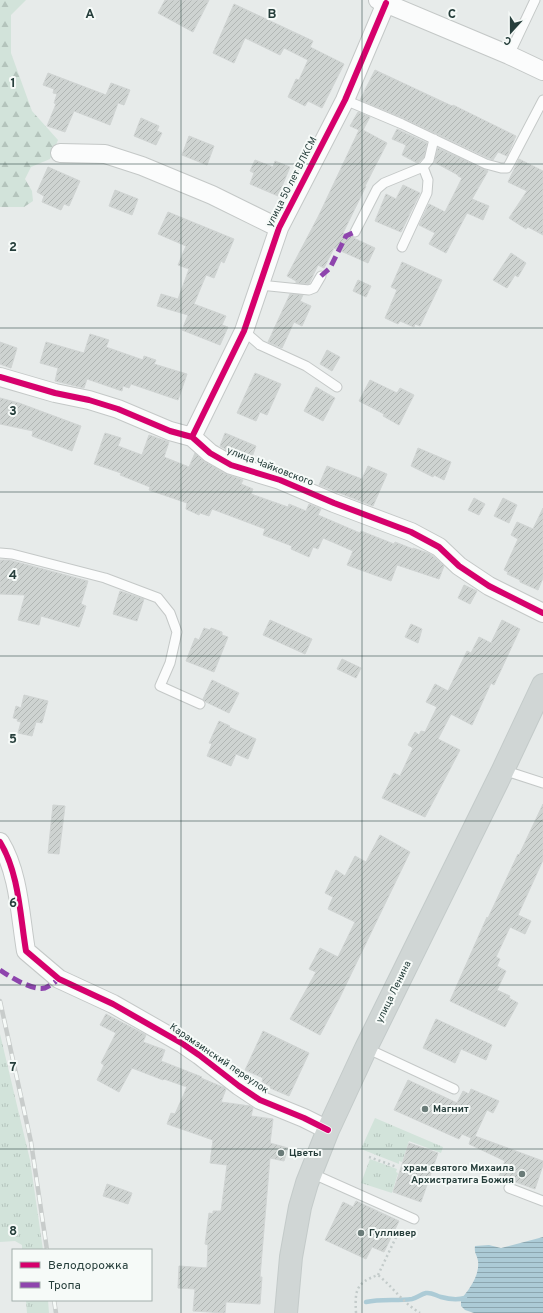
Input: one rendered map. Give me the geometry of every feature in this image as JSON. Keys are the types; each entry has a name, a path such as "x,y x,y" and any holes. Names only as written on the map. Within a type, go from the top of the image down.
{"main road":[{"name":"улица Ленина","path":"286,1313 288,1284 302,1201 311,1172 328,1130 366,1048 503,770 543,685"}],"street":[{"path":"382,2 407,6 543,71"},
{"name":"улица 50 лет ВЛКСМ","path":"192,437 244,332 279,228 345,100 382,2"},
{"name":"улица 50 лет ВЛКСМ","path":"60,153 105,154 142,166 212,195 279,228"},
{"name":"улица Чайковского","path":"0,376 55,393 89,400 118,409 170,431 192,437 210,453 231,465 280,480 334,503 411,532 439,547 459,566 489,586 543,613"},
{"name":"Карамзинский переулок","path":"0,842 7,853 16,886 26,951 59,979 113,1004 183,1044 260,1100 304,1118 328,1130"}],"lane":[{"path":"509,55 535,0"},
{"path":"345,100 402,124 486,164 501,168 507,168 543,100"},
{"path":"355,232 377,189 384,183 423,168 429,160 434,140"},
{"path":"402,248 427,193 428,180 423,168"},
{"path":"260,285 309,290 314,288 320,276"},
{"path":"244,332 260,345 306,366 337,387"},
{"path":"0,553 12,554 105,578 158,598 170,613 177,632 170,663 160,686 200,704"},
{"path":"503,770 543,783"},
{"path":"366,1048 454,1089"},
{"path":"311,1172 414,1219"},
{"path":"509,1188 543,1201"}],"path":[{"path":"369,1157 397,1167"},
{"path":"356,1313 355,1295 361,1284 371,1277 378,1275 399,1231"},
{"path":"378,1275 387,1282 398,1296 410,1307 420,1313"}],"green space":[{"path":"0,0 26,0 11,15 11,53 32,111 58,140 50,159 31,167 25,179 32,191 33,201 24,207 0,207"},
{"path":"0,1034 30,1160 43,1249 22,1249 22,1245 15,1241 0,1242"},
{"path":"375,1118 443,1147 441,1153 409,1141 402,1162 399,1161 399,1164 361,1149"},
{"path":"370,1159 397,1169 396,1172 398,1173 392,1193 361,1183"},
{"path":"26,1301 48,1301 49,1313 27,1313"}],"water":[{"path":"543,1237 543,1313 474,1313 465,1310 461,1306 461,1299 476,1277 478,1261 475,1246 489,1245 501,1248"}],"building":[{"path":"165,0 209,0 193,32 158,13"},
{"path":"234,4 313,41 310,47 344,64 322,108 308,101 305,106 288,97 296,79 299,80 308,60 284,48 280,55 245,38 234,63 213,53"},
{"path":"375,70 452,106 453,105 516,136 507,156 498,152 493,160 360,100"},
{"path":"48,73 106,95 111,83 130,90 124,105 118,103 110,125 74,111 65,132 47,126 56,104 54,103 57,94 53,93 54,89 43,85"},
{"path":"358,112 370,117 363,130 387,143 343,233 375,248 368,263 334,248 324,268 318,265 309,284 296,283 296,281 287,276 319,215 359,130 350,126"},
{"path":"141,118 159,126 157,131 162,133 156,145 134,136"},
{"path":"397,129 427,143 424,157 419,162 417,163 402,155 406,145 392,139"},
{"path":"189,136 214,146 207,165 182,155"},
{"path":"438,148 488,171 472,199 489,206 483,220 467,213 446,253 429,244 435,233 419,225 429,204 445,212 462,178 434,162"},
{"path":"519,159 543,171 543,235 528,227 526,229 509,218 527,191 508,182"},
{"path":"255,160 273,167 275,161 290,167 278,196 250,184 254,173 250,171"},
{"path":"48,167 80,181 69,206 64,204 61,210 42,202 44,196 37,192"},
{"path":"403,185 420,193 401,232 375,221 386,194 396,199"},
{"path":"115,190 138,199 132,215 109,206"},
{"path":"168,212 234,239 224,263 221,261 214,278 206,275 194,304 226,316 222,325 228,327 220,345 182,330 188,315 157,306 161,294 178,299 189,269 178,265 186,246 158,234"},
{"path":"511,253 526,263 518,277 515,275 507,288 493,280"},
{"path":"402,262 442,280 420,326 415,324 414,327 400,321 398,324 385,318 397,290 391,287"},
{"path":"358,280 371,286 366,297 353,291"},
{"path":"290,294 303,295 300,301 311,306 302,326 294,322 282,348 268,342"},
{"path":"90,334 109,340 106,347 143,360 144,356 156,360 154,364 187,374 178,400 131,384 129,388 123,386 122,391 87,379 84,388 55,381 58,368 40,363 46,342 84,353"},
{"path":"0,342 17,348 11,368 0,364"},
{"path":"327,350 340,357 332,371 320,364"},
{"path":"255,373 281,384 267,415 260,412 256,421 237,413"},
{"path":"370,380 397,393 400,388 414,395 399,425 383,416 384,414 359,401"},
{"path":"316,387 335,398 323,421 304,411"},
{"path":"0,398 19,403 81,426 72,451 32,436 33,431 0,424"},
{"path":"105,433 121,438 118,446 142,455 149,435 169,442 164,457 189,467 195,453 205,462 226,474 243,480 241,484 253,489 251,494 288,507 289,504 306,511 309,504 321,509 318,515 360,533 361,531 394,544 395,542 428,553 444,566 439,579 397,565 391,581 347,565 353,551 323,538 318,549 313,547 309,557 291,549 292,546 263,535 265,529 212,509 209,516 200,513 199,515 186,509 187,503 149,490 150,487 120,475 121,473 94,464"},
{"path":"225,433 256,446 251,460 235,455 220,446"},
{"path":"418,448 451,462 444,480 434,475 433,477 411,466"},
{"path":"327,466 362,479 368,466 387,474 373,506 319,485"},
{"path":"474,498 485,504 479,515 468,510"},
{"path":"503,498 517,505 509,523 494,516"},
{"path":"543,508 543,578 538,590 520,582 520,580 507,574 508,572 504,570 518,539 511,535 517,522 533,529"},
{"path":"0,560 9,560 88,581 81,604 86,606 79,627 41,616 39,625 18,620 25,595 0,594"},
{"path":"464,585 477,591 470,604 458,598"},
{"path":"120,591 144,599 137,621 113,614"},
{"path":"270,620 312,639 305,654 263,635"},
{"path":"502,620 520,629 494,685 491,683 472,725 451,714 438,739 460,750 425,817 382,798 394,773 400,776 413,748 408,745 415,732 419,735 421,731 425,732 437,707 426,702 435,684 448,691 467,651 471,653 479,637 491,643"},
{"path":"411,624 422,629 418,643 405,637"},
{"path":"204,628 210,630 211,628 222,632 222,635 228,637 214,672 186,661 195,638 199,640"},
{"path":"342,659 361,668 356,678 337,669"},
{"path":"212,680 239,693 229,713 206,702 203,699"},
{"path":"24,695 48,701 42,723 36,722 32,736 18,733 21,722 17,721 18,719 13,718 16,706 21,708"},
{"path":"219,721 256,739 248,759 236,754 231,766 207,756 212,744 209,743"},
{"path":"543,804 543,860 518,915 531,921 525,934 510,927 496,957 500,959 497,966 506,971 497,990 510,996 509,998 518,1003 505,1027 450,1001 487,917 488,918"},
{"path":"53,805 65,806 59,854 48,853"},
{"path":"380,835 410,852 320,1035 290,1019 316,972 309,969 320,948 338,957 355,922 328,909 333,897 325,893 336,870 345,876 355,856 366,862"},
{"path":"106,1014 146,1035 143,1042 165,1050 161,1061 225,1088 226,1089 221,1102 250,1106 253,1108 251,1116 273,1119 270,1143 288,1148 284,1161 270,1158 260,1277 262,1277 260,1304 226,1302 225,1313 193,1311 195,1289 178,1288 179,1266 207,1268 208,1245 205,1244 209,1213 213,1214 213,1211 221,1211 227,1165 210,1163 213,1140 167,1124 171,1113 175,1114 187,1087 164,1079 163,1080 132,1068 119,1092 97,1080 104,1065 101,1063 116,1033 100,1025"},
{"path":"436,1019 492,1045 486,1060 461,1049 455,1063 423,1048"},
{"path":"263,1031 309,1053 289,1096 270,1088 270,1086 262,1082 263,1078 245,1070"},
{"path":"408,1080 457,1103 463,1091 469,1094 471,1089 499,1101 493,1113 487,1110 475,1136 543,1161 535,1189 499,1176 505,1161 469,1144 471,1138 462,1134 459,1139 394,1110"},
{"path":"409,1143 438,1153 421,1202 393,1192"},
{"path":"107,1184 132,1193 128,1204 103,1196"},
{"name":"Гулливер","path":"356,1201 399,1221 384,1252 372,1247 366,1259 325,1240 343,1202 353,1207"}],"waterway":[{"path":"366,1302 412,1299 428,1293 450,1299 465,1298"}],"railway":[{"path":"0,1001 31,1142 47,1249"},
{"path":"54,1301 56,1313"}],"marked path":[{"path":"321,276 330,268 346,236 355,232"},
{"path":"0,970 22,983 40,988 45,988 59,979"}],"cycle path":[{"path":"192,437 244,331 279,228 345,100 386,3"},
{"path":"0,377 118,409 170,431 192,437 210,453 231,465 280,480 334,503 411,532 439,547 459,566 489,586 543,613"},
{"path":"0,842 6,854 15,881 26,951 59,979 113,1004 183,1044 260,1100 304,1118 328,1130"}],"place":[{"name":"Магнит","path":"425,1109"},
{"name":"Цветы","path":"281,1153"},
{"name":"храм святого Михаила Архистратига Божия","path":"522,1174"},
{"name":"Гулливер","path":"361,1233"}]}
